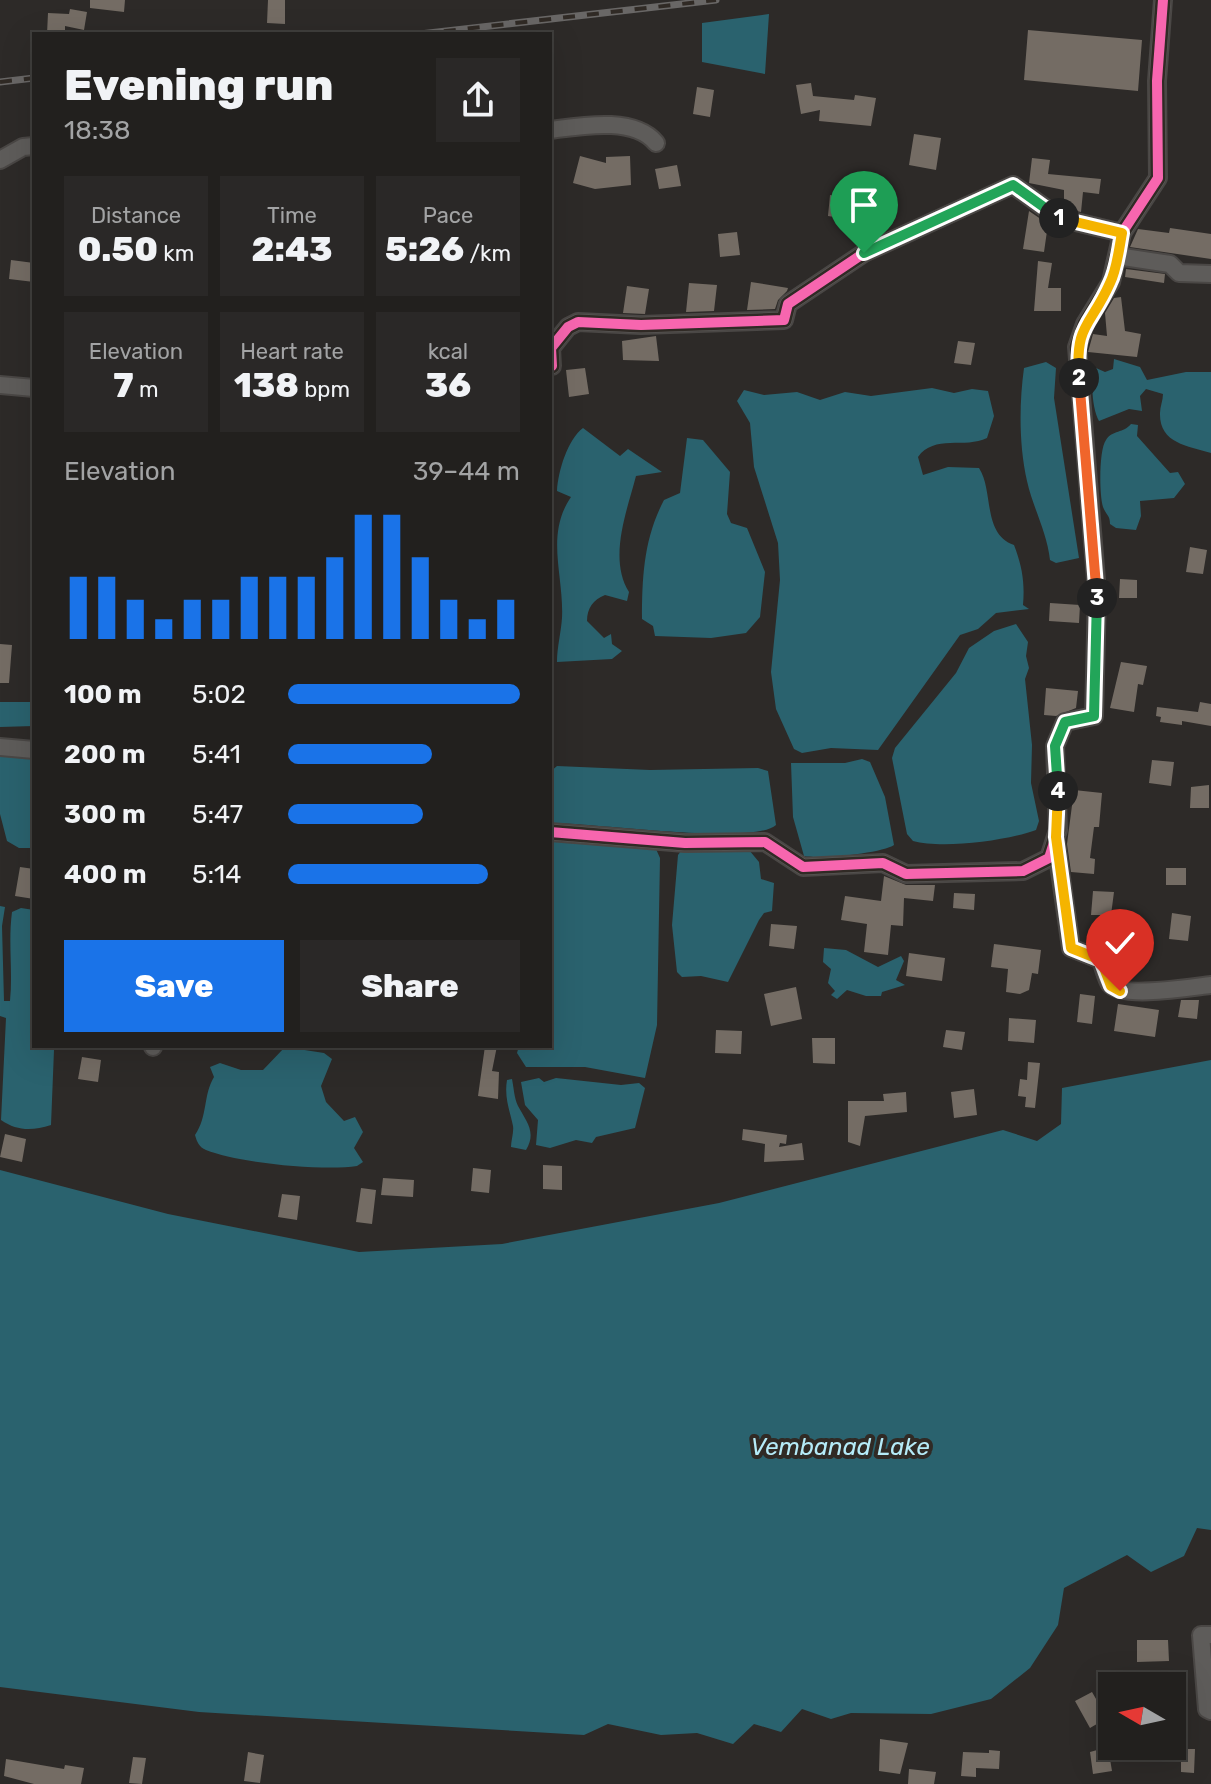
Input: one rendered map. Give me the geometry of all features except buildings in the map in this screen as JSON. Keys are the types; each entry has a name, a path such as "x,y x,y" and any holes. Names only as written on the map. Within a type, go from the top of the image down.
{"street":[{"path":"1163,0 1157,81 1158,178 1122,233 1111,282 1085,324 1077,347 1097,592 1094,716 1065,722 1055,746 1058,799 1056,837 1071,948 1101,960 1111,986 1120,991 1211,985"},
{"path":"552,130 609,125 649,134 656,143"},
{"path":"0,160 23,147 32,146"},
{"path":"552,347 568,327 578,322 641,325 784,320 788,304 864,253 1013,185 1059,218 1122,233"},
{"path":"1117,256 1170,264 1179,273 1211,274"},
{"path":"0,385 32,388"},
{"path":"0,747 32,750"},
{"path":"552,832 685,843 765,842 803,867 883,863 906,874 1023,871 1049,858 1056,837"},
{"path":"1211,1635 1201,1635 1200,1662 1207,1709 1211,1711"}],"water":[{"path":"769,14 765,74 702,62 702,23"},
{"path":"1114,359 1140,367 1147,380 1186,372 1211,372 1211,453 1169,437 1161,423 1163,394 1146,389 1140,396 1142,411 1129,409 1099,421 1093,394 1094,373 1096,368 1105,372 1113,369"},
{"path":"1046,362 1056,368 1054,398 1079,558 1056,563 1050,560 1030,491 1021,439 1024,368"},
{"path":"932,388 954,393 972,389 988,391 994,416 987,438 932,446 918,457 923,475 948,467 979,468 997,532 1014,545 1017,553 1023,581 1023,605 1029,609 996,613 978,629 960,635 878,750 831,748 802,753 794,749 776,709 771,672 780,580 778,543 754,467 750,423 737,401 744,390 764,395 797,392 820,400 845,392 871,396"},
{"path":"1131,424 1138,425 1137,436 1170,473 1178,472 1185,484 1174,498 1140,501 1141,516 1136,530 1116,528 1110,524 1101,492 1101,462 1106,440"},
{"path":"583,428 620,456 628,449 662,472 636,476 628,504 620,550 623,579 629,592 627,601 605,595 594,602 588,612 587,621 604,638 611,634 612,644 622,651 612,659 557,662 562,602 557,541 563,511 571,497 557,491 568,447"},
{"path":"687,438 703,440 730,472 727,514 731,523 747,528 765,572 760,617 746,633 711,638 655,636 653,626 642,619 648,543 664,500 680,493"},
{"path":"1016,624 1028,642 1026,656 1029,668 1025,679 1032,745 1031,783 1039,821 1036,830 974,843 913,841 907,834 892,758 895,748 956,673 969,648 994,631"},
{"path":"0,702 32,702 32,726 0,727"},
{"path":"0,753 32,753 32,848 19,848 7,841 0,814"},
{"path":"862,759 870,762 885,797 894,845 850,855 804,856 793,817 791,763 845,763"},
{"path":"557,766 650,770 758,768 768,771 776,825 762,831 705,833 552,823 552,770"},
{"path":"560,838 656,849 660,858 657,1025 645,1078 585,1067 526,1067 517,1053 518,1048 552,1048 552,843"},
{"path":"749,850 759,862 761,879 774,883 772,911 764,913 759,920 728,982 701,976 682,977 677,972 672,925 678,855 681,851"},
{"path":"0,906 5,907 2,926 4,1001 10,1001 12,912 21,908 32,910 32,1048 54,1050 51,1125 25,1129 1,1120 6,1018 0,1016"},
{"path":"824,948 846,950 878,967 901,956 904,961 896,980 905,985 882,992 881,996 866,996 847,990 837,999 831,995 835,991 828,983 831,969 823,962"},
{"path":"284,1048 324,1053 332,1059 321,1086 326,1102 344,1121 355,1117 363,1132 354,1148 363,1162 357,1166 342,1167 281,1165 220,1155 202,1147 195,1135 214,1077 210,1067 220,1063 241,1070 263,1070"},
{"name":"Vembanad Lake","path":"1211,1060 1211,1530 1197,1528 1184,1556 1151,1572 1127,1555 1064,1588 1058,1625 1030,1668 991,1699 931,1714 851,1713 831,1719 802,1709 781,1732 754,1724 733,1744 697,1733 661,1735 608,1724 584,1735 199,1712 0,1687 0,1170 168,1214 359,1252 502,1244 719,1203 1003,1130 1037,1141 1061,1124 1062,1088"},
{"path":"539,1078 544,1082 556,1078 621,1085 639,1083 645,1088 635,1128 596,1137 592,1143 576,1140 550,1148 536,1145 538,1120 525,1105 521,1082"},
{"path":"512,1079 517,1103 530,1132 526,1150 511,1147 513,1128 506,1087 507,1080"}],"railway":[{"path":"437,32 716,0"},
{"path":"0,82 32,78"}],"cycle path":[{"path":"552,832 685,843 765,842 803,867 883,863 906,874 1023,871 1049,858 1058,830 1055,746 1065,722 1094,716 1097,592 1077,347 1085,324 1111,282 1122,233 1158,178 1157,81 1163,0"},
{"path":"552,347 568,327 578,322 641,325 784,320 788,304 864,253 1013,185 1059,218 1122,233"}],"route":[{"path":"864,253 1013,185 1059,218 1105,226 1122,233 1111,282 1085,324 1077,347 1097,592 1094,716 1065,722 1055,746 1058,799 1056,837 1071,948 1101,960 1111,986 1120,991"}]}
